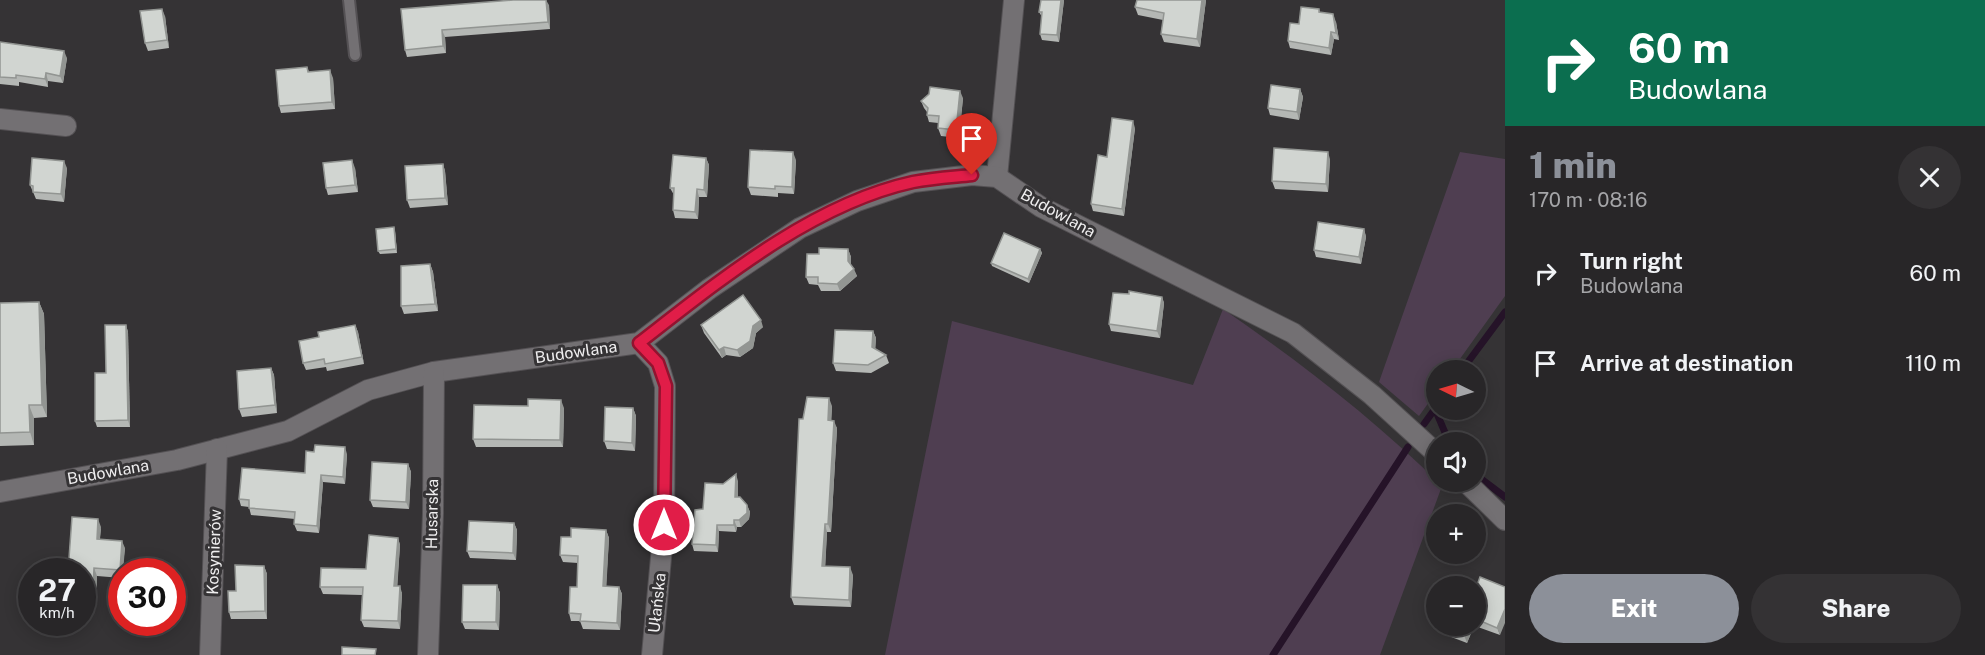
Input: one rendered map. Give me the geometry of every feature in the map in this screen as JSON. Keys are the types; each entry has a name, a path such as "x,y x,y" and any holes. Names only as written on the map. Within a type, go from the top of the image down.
{"street":[{"path":"997,177 1014,0"},
{"path":"0,119 66,126"},
{"name":"Budowlana","path":"0,492 177,460 288,431 368,390 434,372 639,343 709,289 800,228 848,206 913,182 972,175 997,177 1041,207 1293,333 1372,395 1426,444"},
{"name":"Ułańska","path":"639,343 658,363 666,386 664,525 652,655"},
{"name":"Husarska","path":"428,655 433,513 434,372"},
{"name":"Kosynierów","path":"210,655 218,449"},
{"path":"1476,492 1505,520"}],"lane":[{"path":"349,0 355,55"}],"shaded area":[{"path":"1460,152 1505,159 1505,296 1459,360 1426,360 1426,406 1419,416 1379,382"},
{"path":"1223,309 1336,393 1426,471 1426,492 1440,492 1435,504 1426,504 1426,530 1380,655 885,655 952,321 1193,385"}],"building":[{"path":"513,0 546,0 548,22 442,30 443,46 405,50 401,9"},
{"path":"1041,0 1061,0 1057,35 1040,34"},
{"path":"1137,0 1202,0 1197,39 1161,34 1164,13 1135,7"},
{"path":"1301,7 1319,9 1319,12 1333,14 1336,33 1331,32 1329,48 1288,41 1290,23 1299,24"},
{"path":"162,9 167,40 145,43 140,11"},
{"path":"0,42 64,51 60,76 46,73 45,79 16,75 16,78 0,77"},
{"path":"307,67 308,72 330,70 332,102 279,106 276,70"},
{"path":"1271,85 1300,89 1297,112 1268,108"},
{"path":"930,87 960,91 956,130 938,128 939,116 927,115 928,108 921,101 929,94"},
{"path":"1112,118 1133,121 1122,209 1091,204 1098,155 1107,157"},
{"path":"1274,148 1328,152 1326,184 1272,181"},
{"path":"750,150 793,152 792,187 775,186 775,189 748,187"},
{"path":"673,155 706,158 704,190 697,189 695,212 673,210 674,188 670,188"},
{"path":"32,158 64,161 61,194 33,192 33,186 30,185"},
{"path":"352,160 355,185 326,188 323,163"},
{"path":"443,164 445,198 407,200 405,166"},
{"path":"1318,222 1364,229 1359,257 1314,250"},
{"path":"394,227 396,249 378,251 376,229"},
{"path":"1004,233 1040,249 1028,279 991,263"},
{"path":"819,248 848,249 848,261 854,269 837,284 818,283 818,277 806,277 807,254 819,254"},
{"path":"430,264 435,304 401,306 401,266"},
{"path":"1129,291 1162,297 1157,331 1109,324 1113,293 1129,294"},
{"path":"743,295 761,320 753,326 750,341 737,350 724,347 719,350 701,325"},
{"path":"39,302 42,405 29,405 30,432 0,433 0,303"},
{"path":"105,325 126,325 128,420 95,421 95,373 106,373"},
{"path":"355,325 362,357 325,364 324,359 303,363 299,341 319,337 318,332"},
{"path":"835,330 873,331 872,347 886,355 868,365 833,363"},
{"path":"271,368 275,405 239,409 237,371"},
{"path":"807,397 829,398 828,420 834,421 828,524 825,524 822,566 850,567 849,600 791,597 799,419 803,419"},
{"path":"528,399 561,400 560,440 473,439 474,405 528,406"},
{"path":"605,407 633,408 632,443 604,441"},
{"path":"315,445 345,447 343,477 321,475 317,526 294,524 295,512 249,508 249,500 239,499 242,468 305,473 306,451 314,452"},
{"path":"372,462 408,464 406,502 370,500"},
{"path":"736,474 735,497 740,497 747,505 747,513 739,520 734,520 734,525 717,525 716,545 692,544 695,510 703,509 705,483 723,484"},
{"path":"72,517 98,519 97,539 122,541 121,558 108,558 108,569 96,568 96,558 69,558"},
{"path":"469,521 514,523 513,553 467,551"},
{"path":"571,528 606,530 603,586 619,587 617,623 580,621 581,614 569,613 570,587 577,587 578,556 560,555 561,537 571,537"},
{"path":"369,535 398,538 394,586 400,586 398,621 361,620 363,587 320,587 321,568 366,569"},
{"path":"235,565 264,566 265,611 229,612 228,591 236,591"},
{"path":"1486,579 1505,587 1505,609 1497,628 1486,623"},
{"path":"463,585 497,585 496,622 462,622"},
{"path":"342,647 376,649 375,655 342,655"}],"waterway":[{"path":"1469,360 1505,312"},
{"path":"1424,424 1427,420"},
{"path":"1440,420 1445,432"},
{"path":"1273,655 1408,447"},
{"path":"1486,483 1505,497"}],"route":[{"path":"664,525 666,386 658,363 639,343 709,289 800,228 857,201 913,182 972,175"}]}
